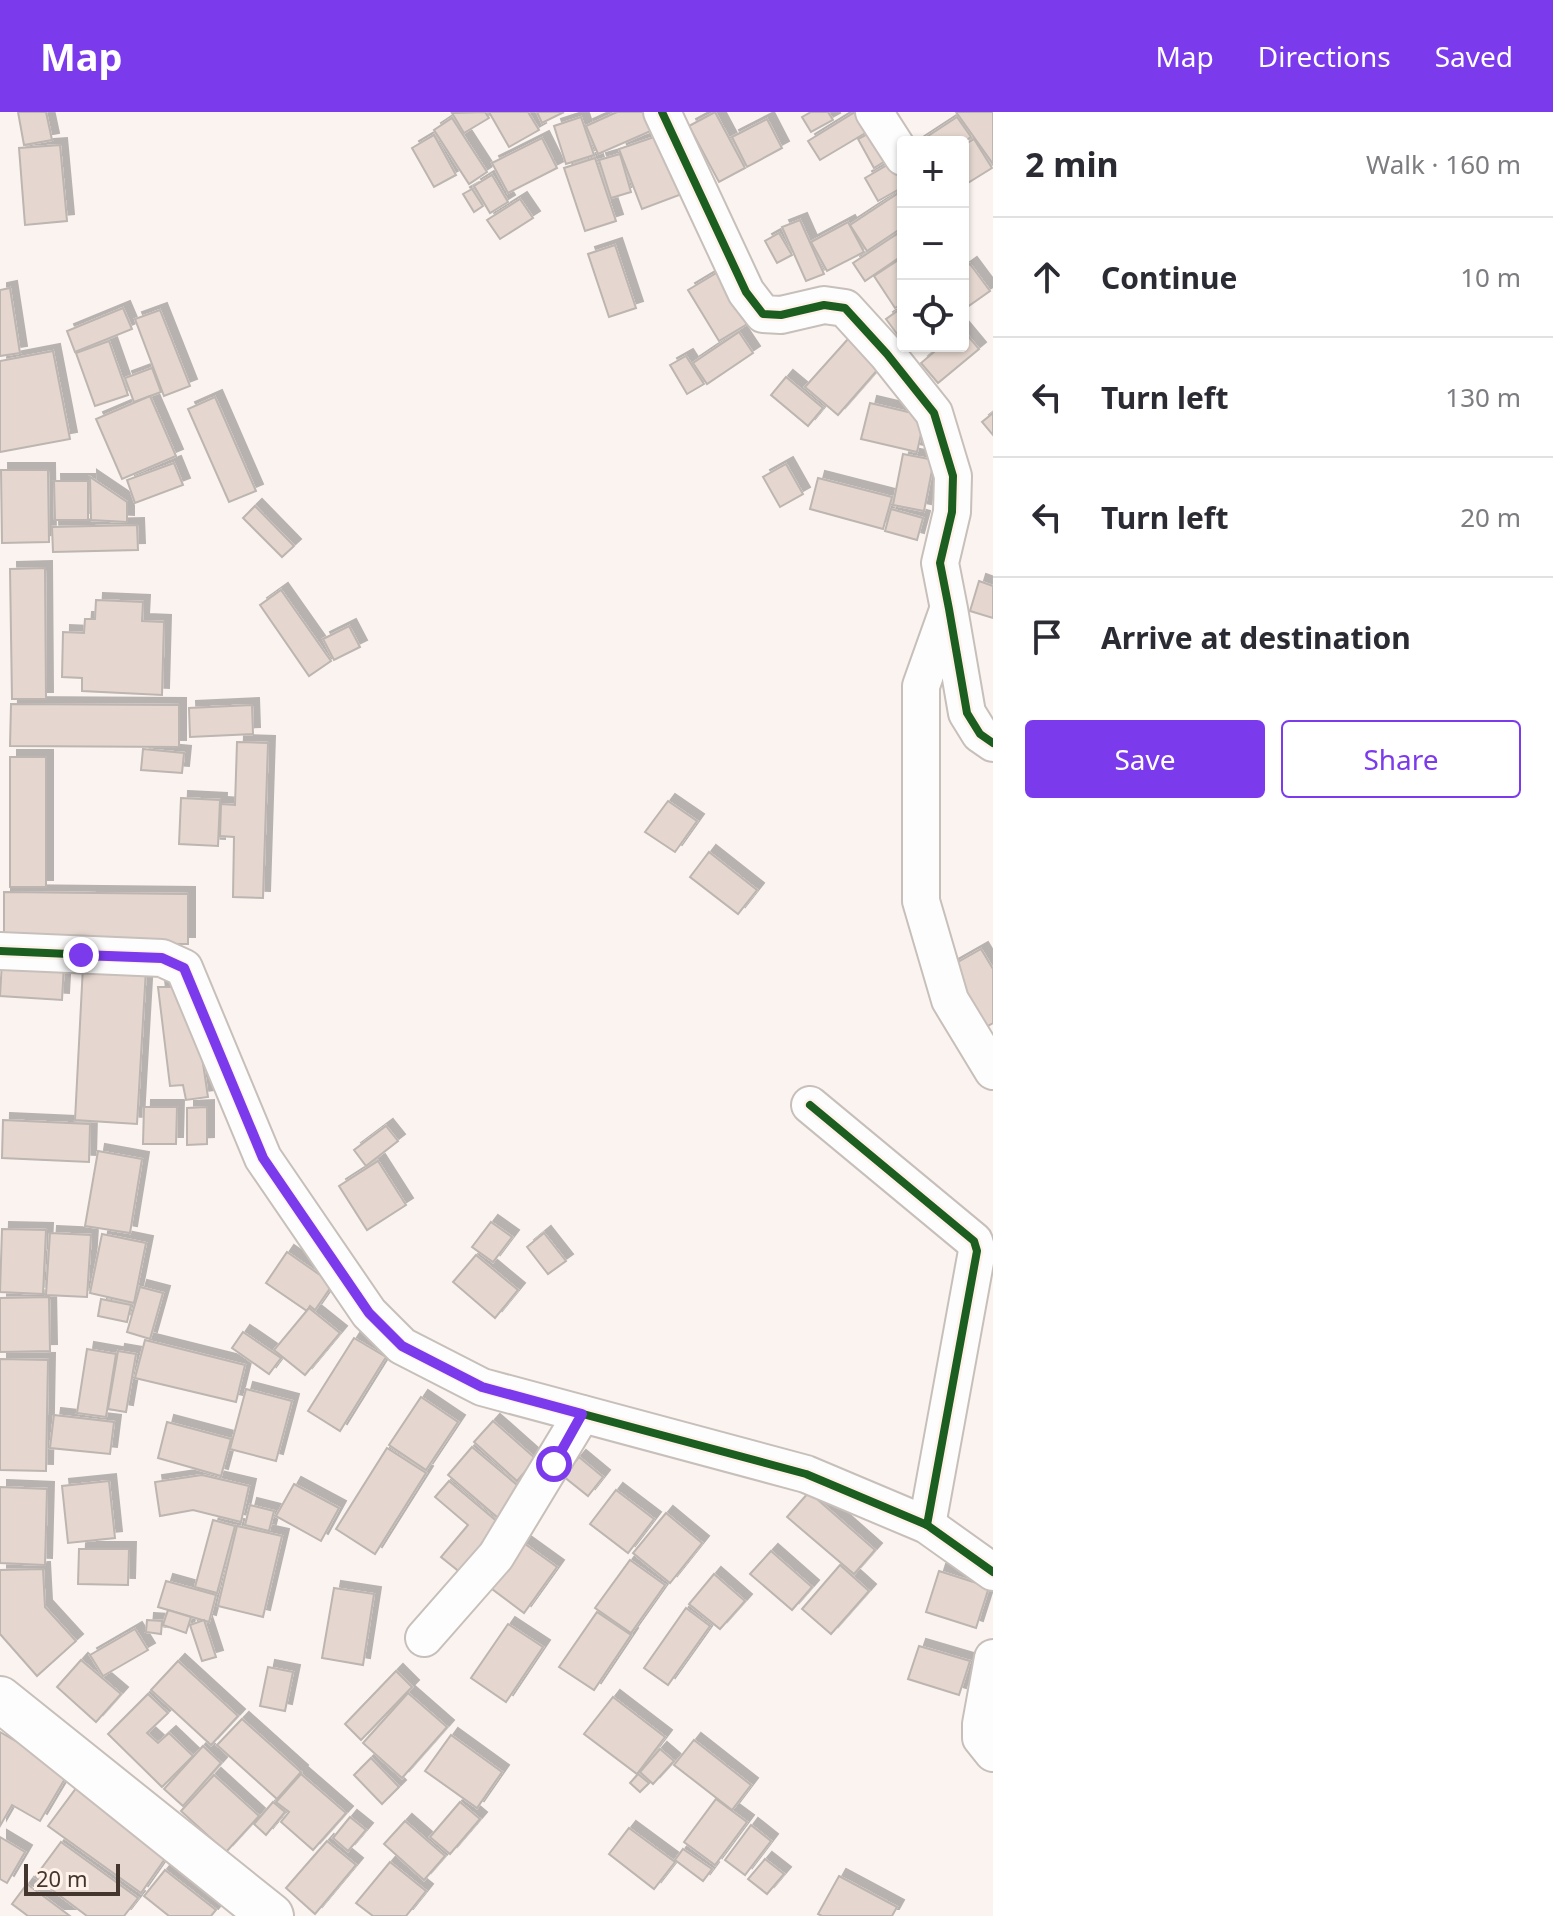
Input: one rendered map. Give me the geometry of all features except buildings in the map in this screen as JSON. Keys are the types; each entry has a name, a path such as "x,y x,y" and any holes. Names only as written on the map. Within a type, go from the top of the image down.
{"street":[{"path":"662,112 746,292 763,314 781,315 824,305 845,308 934,413 953,476 952,512 940,563 967,713 980,734 993,743"},
{"path":"874,112 897,148"},
{"path":"949,609 921,686 921,901 950,1000 993,1071"},
{"path":"0,951 162,958 184,968 263,1158 369,1313 402,1346 482,1387 806,1474 927,1525 993,1572"},
{"path":"810,1105 974,1241 977,1251 927,1525"},
{"path":"424,1638 496,1556 582,1414"},
{"path":"993,1658 981,1724 981,1738 993,1753"},
{"path":"0,1699 271,1916"}],"cycle path":[{"path":"662,112 746,292 763,314 781,315 824,305 845,308 934,413 953,476 952,512 940,563 967,713 980,734 993,743"},
{"path":"0,951 162,958 184,968 263,1158 369,1313 402,1346 482,1387 806,1474 927,1525 993,1572"},
{"path":"810,1105 974,1241 977,1251 927,1525"}],"route":[{"path":"81,955 162,958 184,968 263,1158 369,1313 402,1346 482,1387 582,1414 554,1464"}]}
